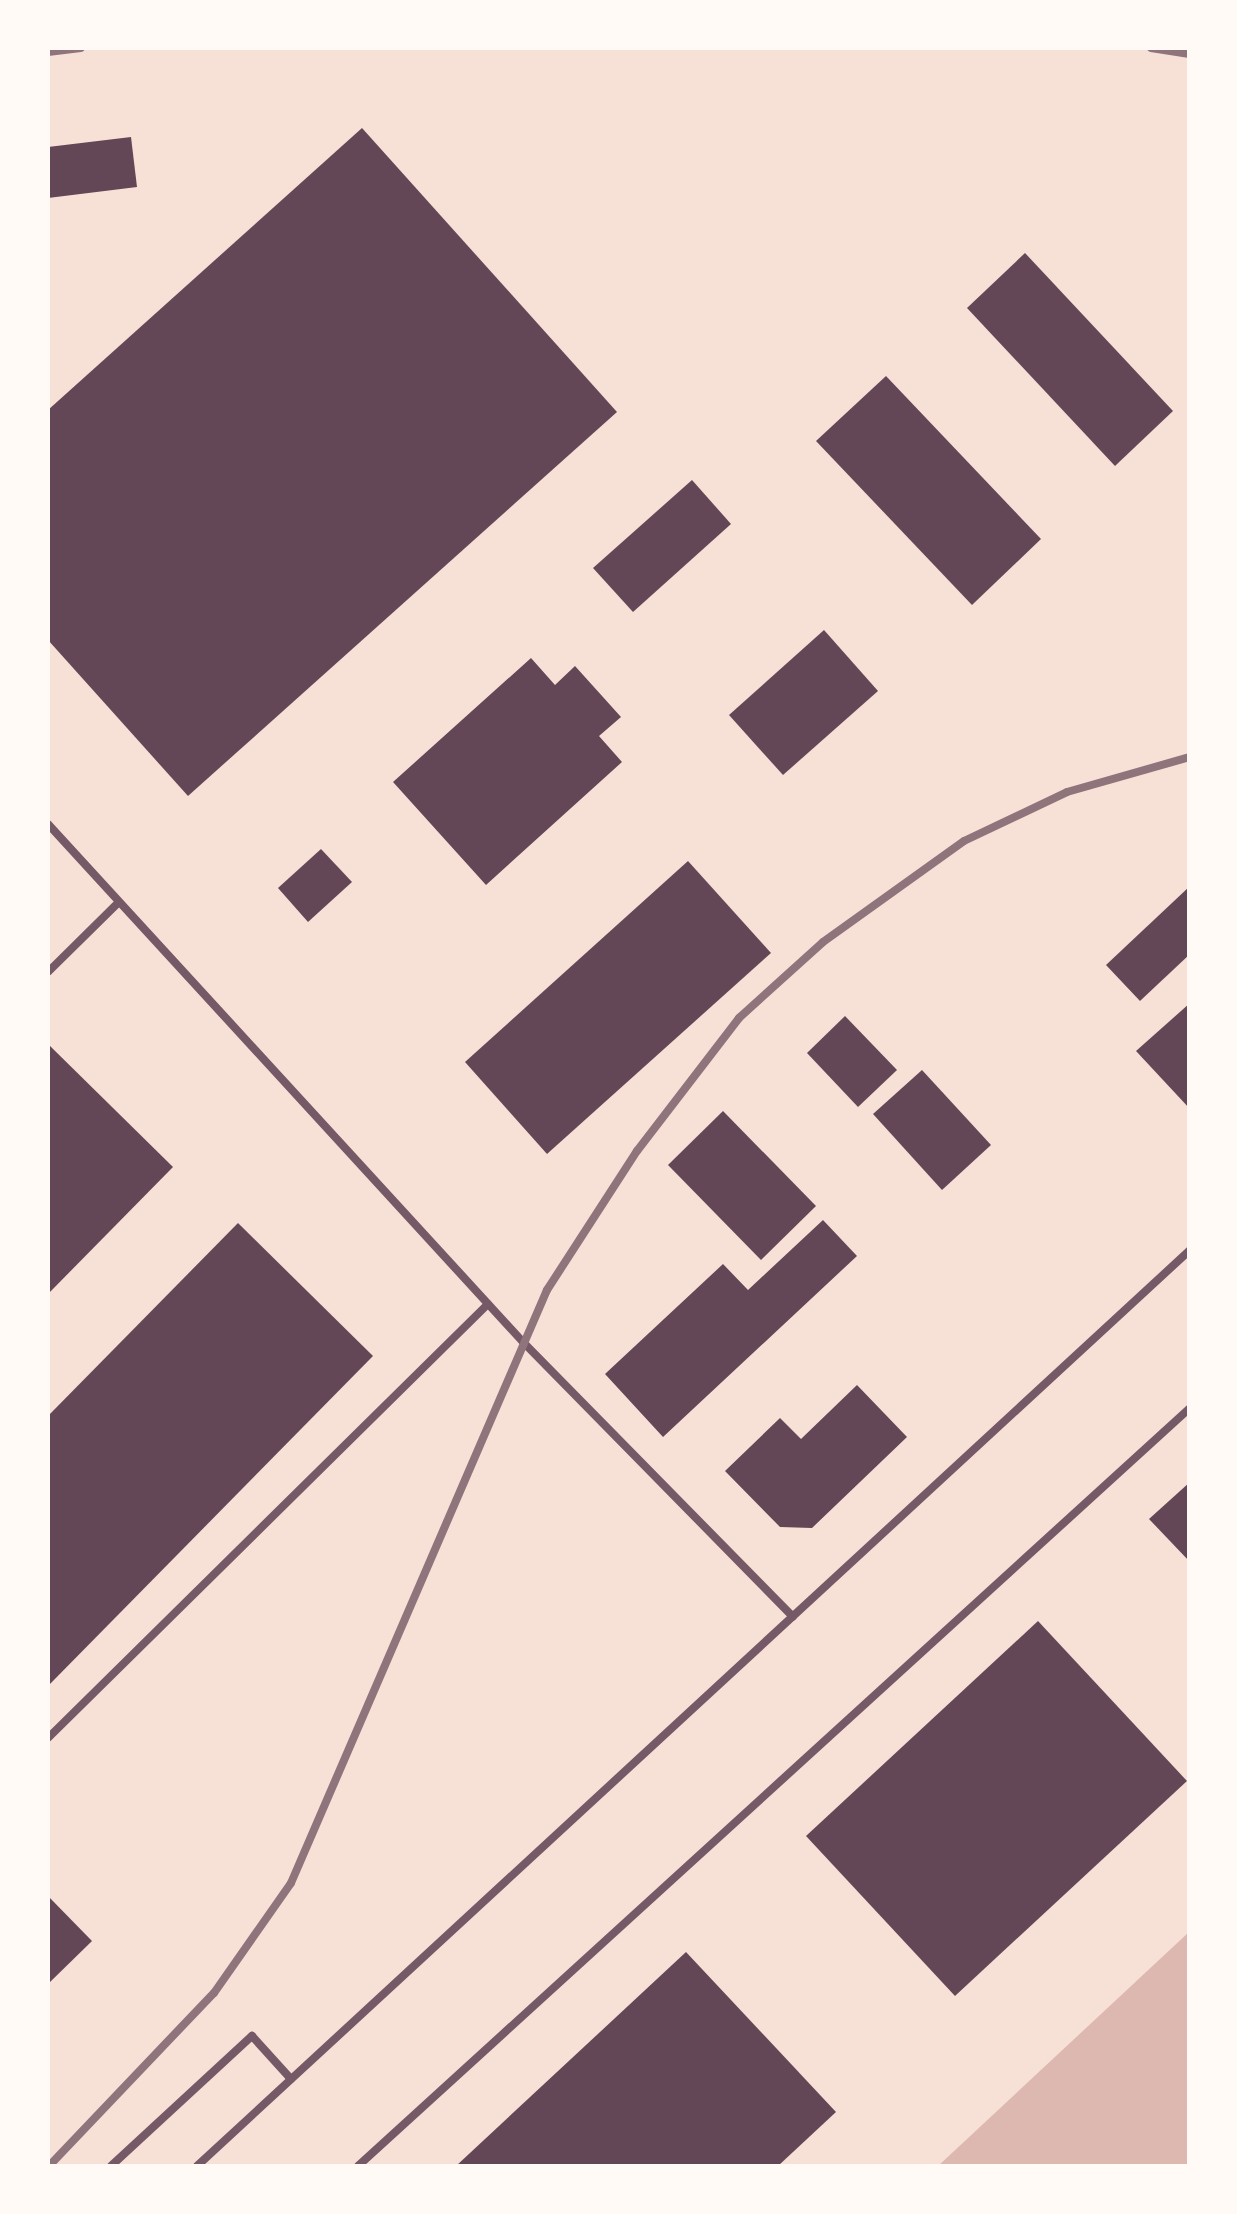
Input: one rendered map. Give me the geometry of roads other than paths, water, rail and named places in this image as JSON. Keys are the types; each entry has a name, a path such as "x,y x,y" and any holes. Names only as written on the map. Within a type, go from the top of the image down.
{"lane":[{"path":"48,824 488,1304 793,1618"},
{"path":"48,972 118,902"},
{"path":"197,2166 1190,1250"},
{"path":"48,1738 488,1304"},
{"path":"358,2166 1190,1408"},
{"path":"111,2166 252,2036 291,2079"}],"railway":[{"path":"48,52 81,48"},
{"path":"1151,48 1190,54"},
{"path":"49,2166 214,1993 291,1883 547,1290 637,1151 739,1018 823,942 964,841 1067,792 1190,757"}]}
